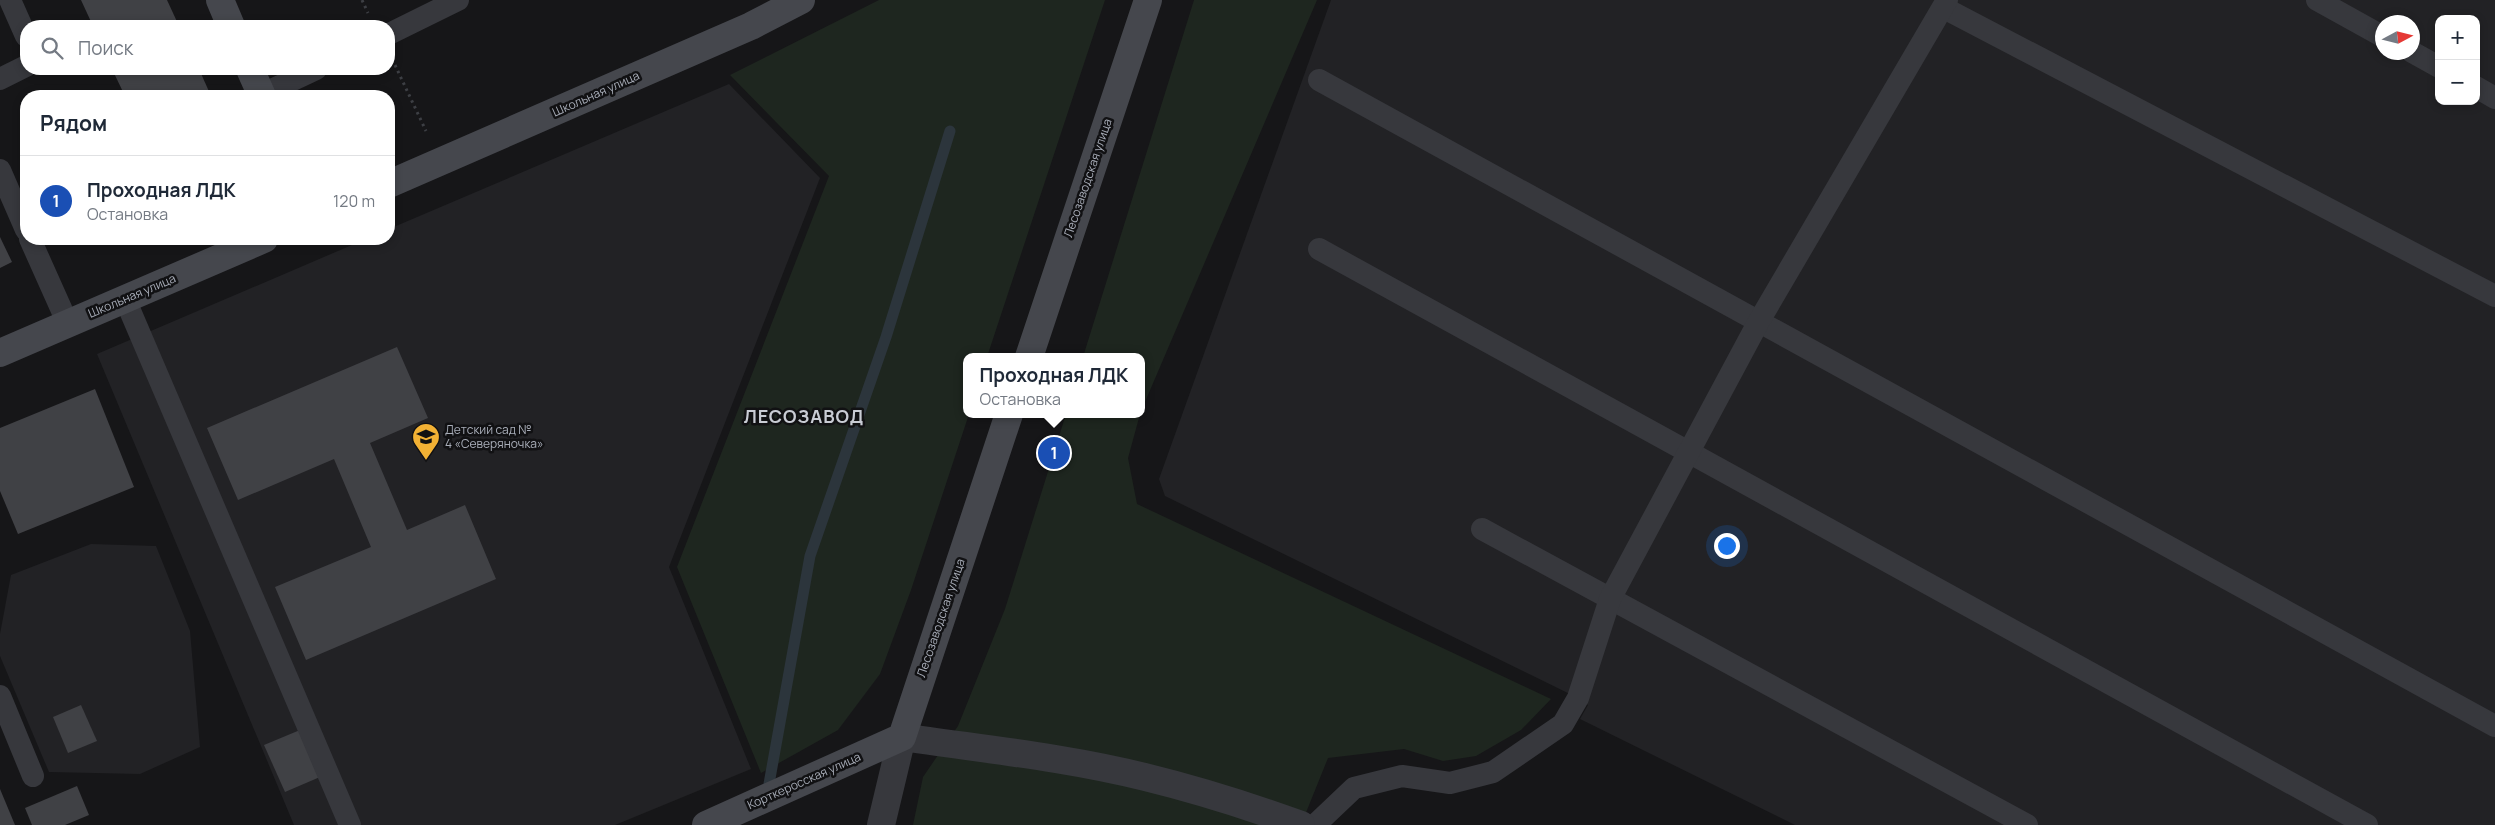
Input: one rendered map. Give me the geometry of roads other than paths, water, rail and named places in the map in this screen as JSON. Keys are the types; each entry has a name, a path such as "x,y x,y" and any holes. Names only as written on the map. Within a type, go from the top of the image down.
{"main road":[{"path":"220,0 228,20"},
{"name":"Школьная улица","path":"395,181 751,26 802,0"},
{"name":"Лесозаводская улица","path":"1029,353 1148,0"},
{"path":"253,75 259,90"},
{"name":"Школьная улица","path":"0,353 250,245"},
{"name":"Лесозаводская улица","path":"902,737 1008,418"},
{"name":"Корткеросская улица","path":"706,825 902,737"}],"street":[{"name":"Лесозаводская улица","path":"881,825 902,737"},
{"path":"902,737 1036,756 1143,776 1232,800 1301,825"}],"lane":[{"path":"10,0 20,22"},
{"path":"395,31 458,0"},
{"path":"2317,0 2375,32"},
{"path":"1315,825 1354,788 1402,776 1450,783 1493,772 1563,724 1578,698 1610,598 1759,321 1945,4 2495,296"},
{"path":"2420,56 2435,65"},
{"path":"0,79 20,69"},
{"path":"274,90 304,75"},
{"path":"1319,80 2495,726"},
{"path":"2480,89 2495,98"},
{"path":"0,170 20,216"},
{"path":"33,245 68,324"},
{"path":"1319,249 2367,825"},
{"path":"125,299 350,825"},
{"path":"1482,529 2027,825"},
{"path":"0,696 34,776"}],"waterway":[{"path":"767,795 810,556 886,337 950,131"}],"place":[{"name":"Проходная ЛДК","path":"1054,453"},
{"name":"Детский сад № 4 «Северяночка»","path":"426,461"}],"district":[{"name":"ЛЕСОЗАВОД","path":"804,417"}]}
